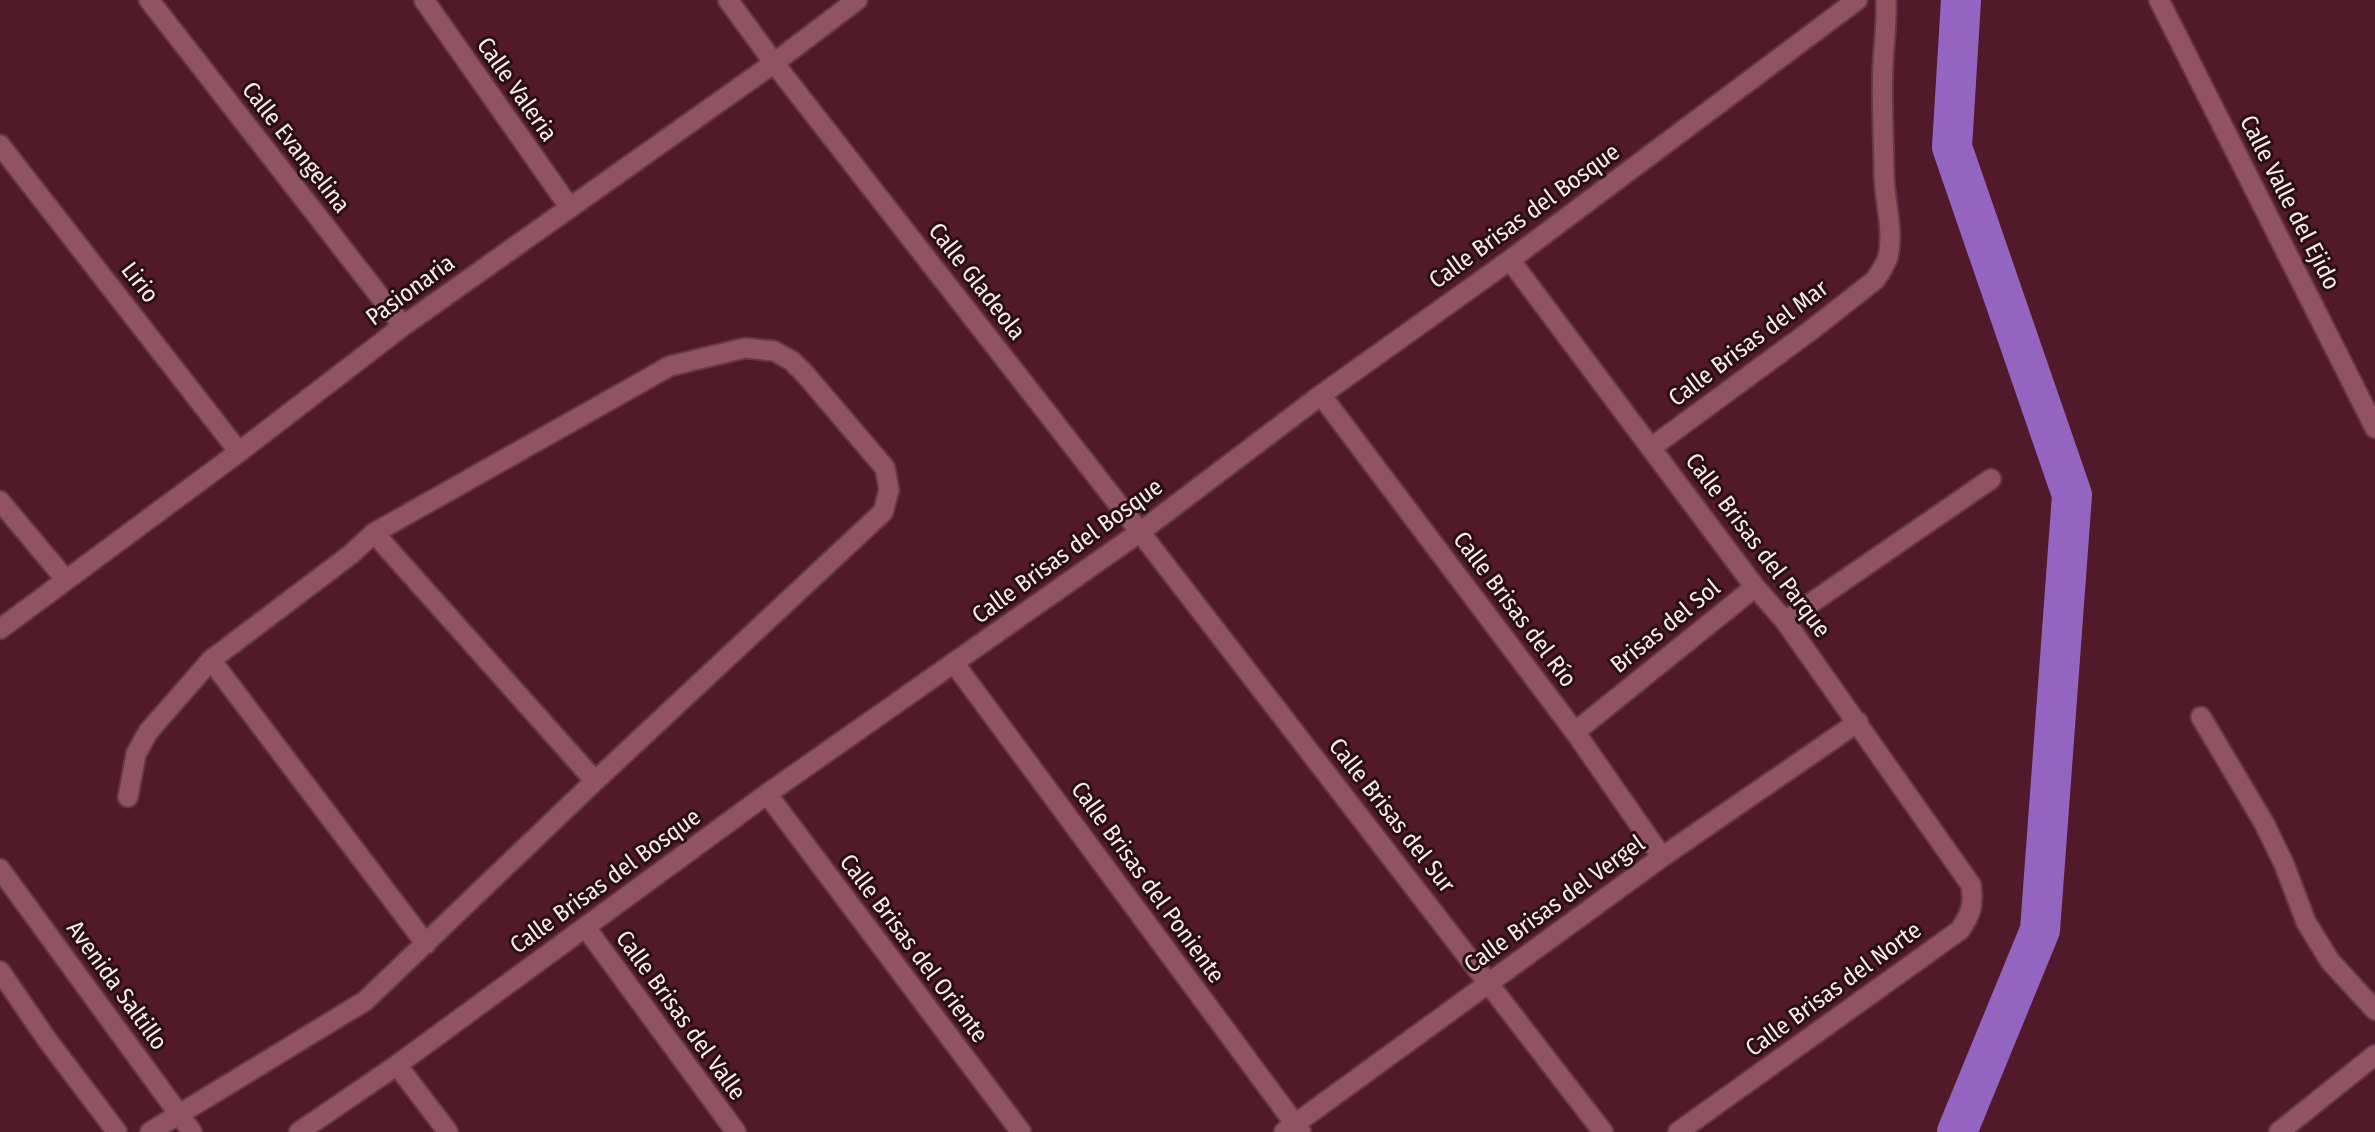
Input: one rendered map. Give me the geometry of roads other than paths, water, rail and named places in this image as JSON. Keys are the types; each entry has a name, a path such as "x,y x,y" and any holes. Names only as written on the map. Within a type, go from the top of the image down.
{"street":[{"name":"Calle Evangelina","path":"149,0 403,326"},
{"name":"Calle Valeria","path":"424,0 570,208"},
{"name":"Calle Gladeola","path":"728,0 774,63 1140,532"},
{"name":"Pasionaria","path":"0,629 239,452 403,326 774,63 857,0"},
{"name":"Calle Brisas del Bosque","path":"299,1132 397,1065 767,794 1140,532 1321,395 1510,260 1857,0"},
{"name":"Calle Brisas del Mar","path":"1652,447 1875,280 1888,257 1882,65 1887,19 1886,0"},
{"name":"Calle Valle del Ejido","path":"2159,0 2375,428"},
{"name":"Lirio","path":"0,145 239,452"},
{"name":"Calle Brisas del Parque","path":"1510,260 1755,587 1785,621 1959,866"},
{"path":"128,797 136,754 148,732 211,660 350,555 374,533 670,366 745,348 774,351 792,361 805,374 885,468 889,490 883,512 365,1001 150,1132"},
{"name":"Calle Brisas del Río","path":"1321,395 1575,732 1662,857"},
{"path":"1785,621 1991,479"},
{"path":"0,501 66,580"},
{"name":"Calle Brisas del Sur","path":"1140,532 1602,1132"},
{"path":"374,533 595,781"},
{"name":"Brisas del Sol","path":"1575,732 1755,587"},
{"path":"211,660 425,944"},
{"name":"Calle Brisas del Poniente","path":"954,663 1293,1129"},
{"path":"2201,718 2264,823 2284,864 2306,922 2330,961 2375,1010"},
{"name":"Calle Brisas del Vergel","path":"1293,1129 1662,857 1858,722"},
{"name":"Calle Brisas del Oriente","path":"767,794 1021,1132"},
{"name":"Calle Brisas del Norte","path":"1678,1132 1960,930 1972,913 1973,899 1971,885 1959,866"},
{"name":"Avenida Saltillo","path":"0,869 191,1132"},
{"name":"Calle Brisas del Valle","path":"586,928 736,1132"},
{"path":"0,971 48,1041 117,1132"},
{"path":"2279,1132 2375,1055"},
{"path":"397,1065 448,1132"}],"waterway":[{"path":"1957,1132 2040,930 2072,495 1952,147 1961,0"}]}
